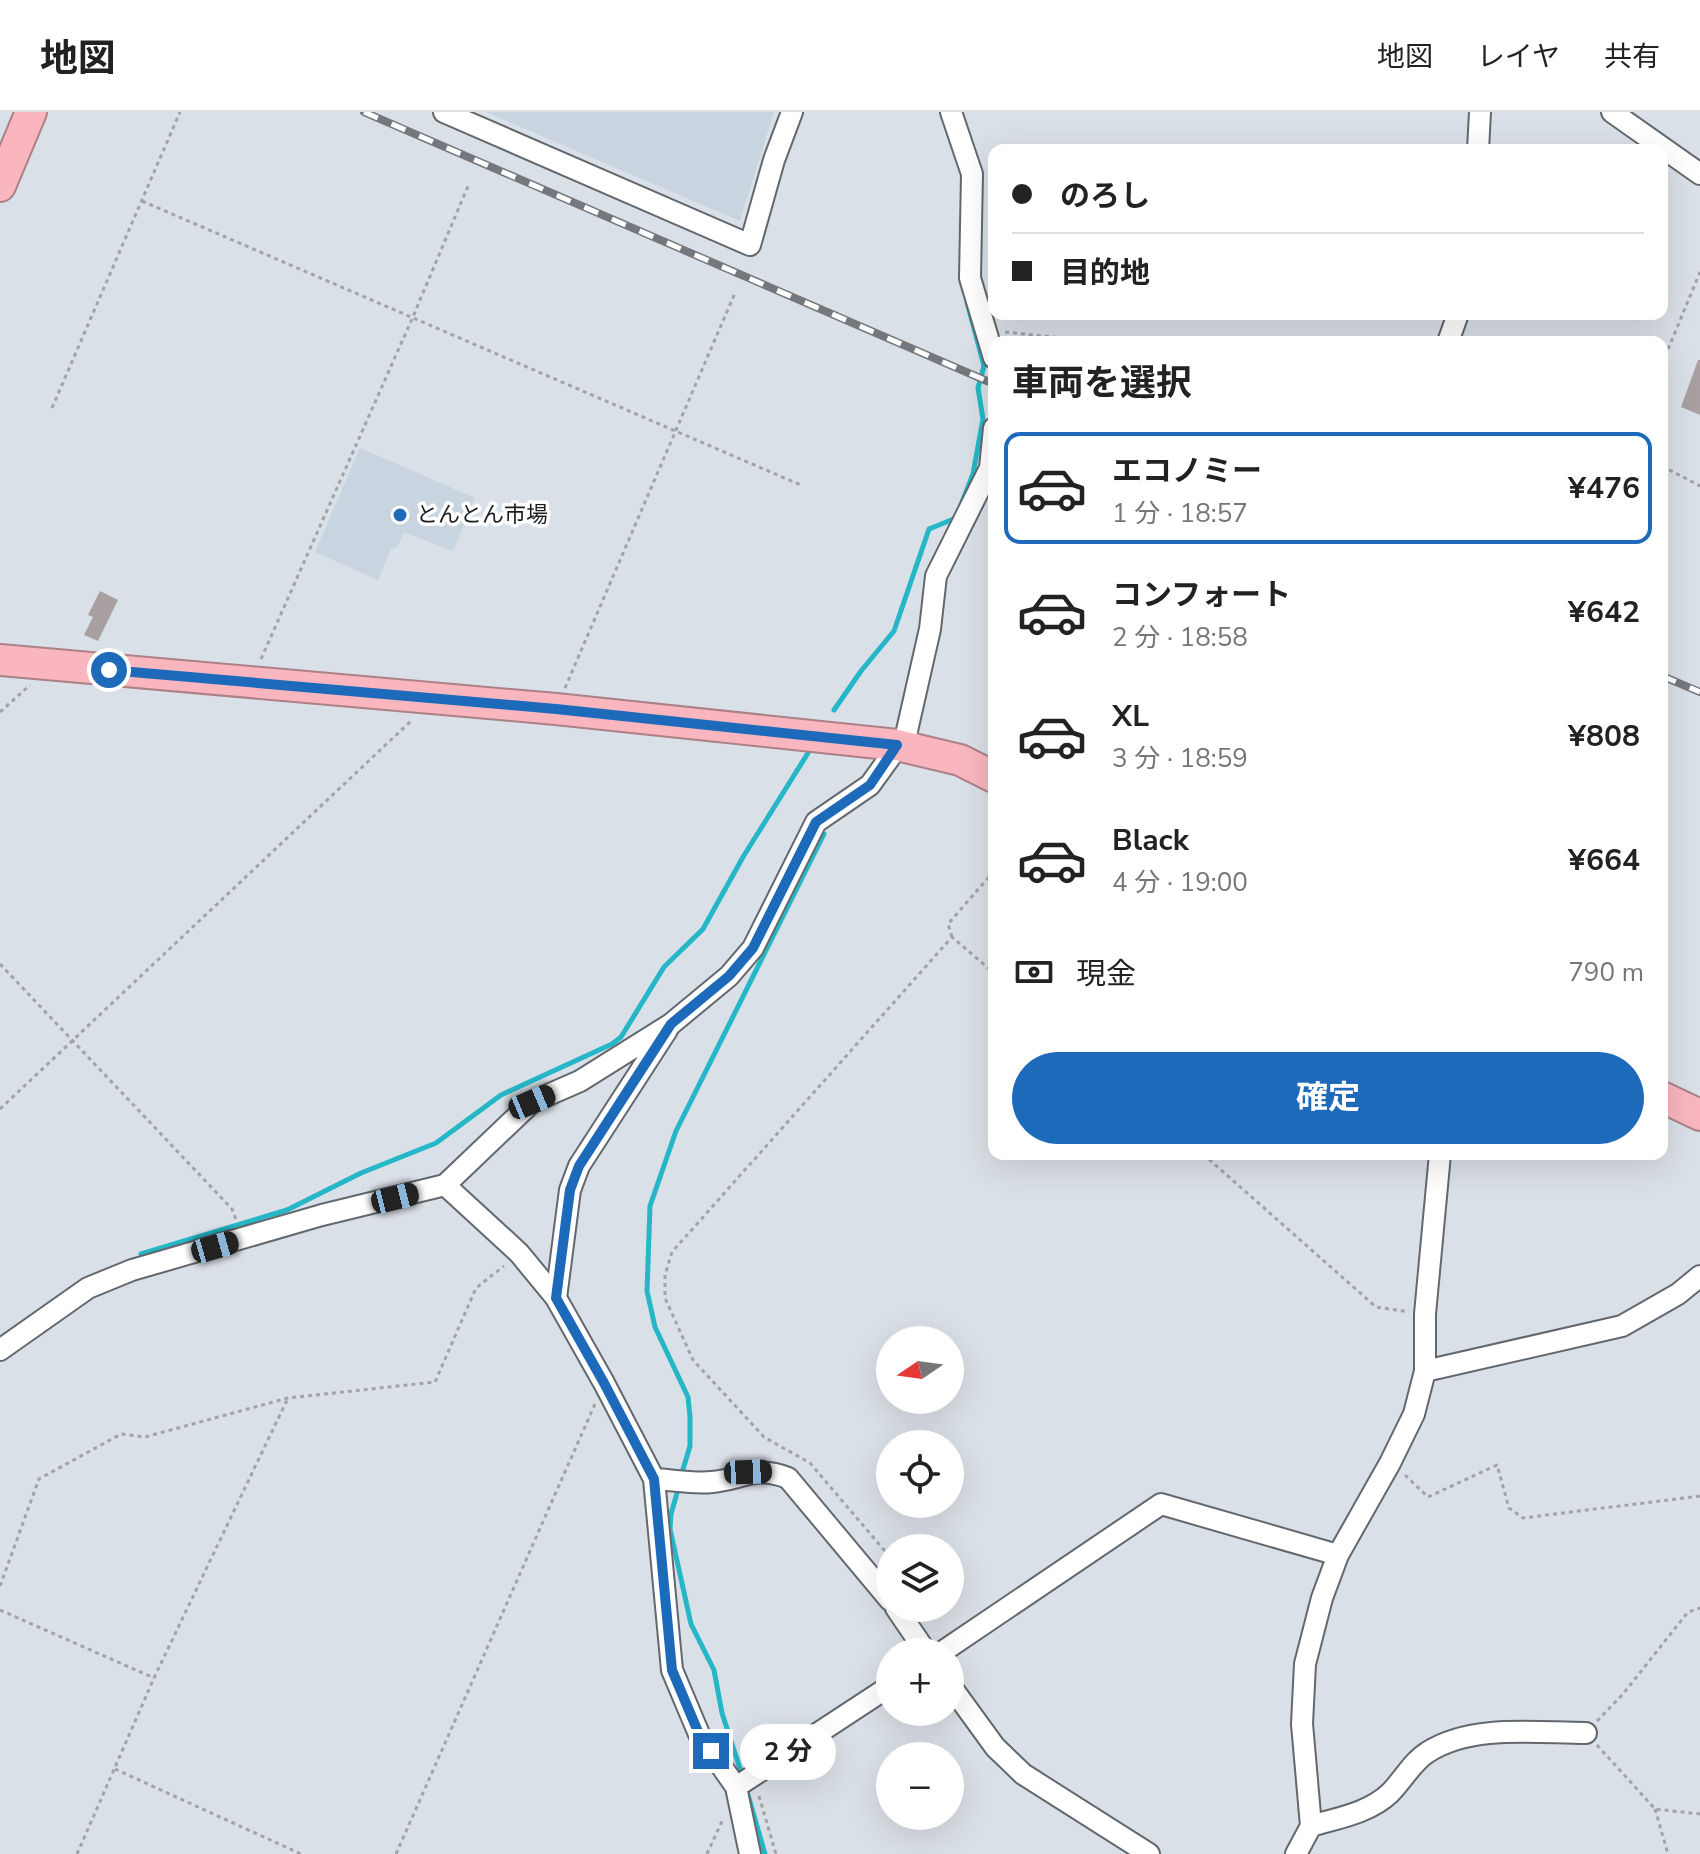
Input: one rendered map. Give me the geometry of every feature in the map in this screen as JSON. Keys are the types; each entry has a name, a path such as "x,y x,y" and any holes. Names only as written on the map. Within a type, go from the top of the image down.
{"highway":[{"path":"0,169 29,116"},
{"path":"0,186 29,116"},
{"path":"0,660 556,709 897,745 960,760 988,774"},
{"path":"1668,1100 1700,1115"}],"street":[{"path":"444,112 750,245 774,160 792,112"},
{"path":"951,112 972,174 970,278 988,339"},
{"path":"1478,144 1480,112"},
{"path":"1612,112 1639,119 1667,144"},
{"path":"1668,145 1700,174"},
{"path":"0,1350 88,1288 132,1270 322,1215 445,1185 532,1102 580,1081 671,1024 729,976 753,948 816,822 870,785 906,735 930,629 936,576 988,472"},
{"path":"556,1298 570,1190 579,1166 671,1024"},
{"path":"1296,1854 1311,1826 1302,1724 1305,1664 1322,1598 1338,1555 1414,1414 1425,1371 1425,1314 1439,1160"},
{"path":"445,1185 519,1253 556,1298 654,1479 672,1670 699,1734 742,1788 750,1854"},
{"path":"1425,1371 1622,1326 1678,1294 1700,1276"},
{"path":"654,1479 713,1482 748,1472 771,1471 788,1478 876,1583"},
{"path":"963,1638 1161,1504 1338,1555"},
{"path":"742,1788 876,1696"},
{"path":"964,1704 995,1747 1023,1774 1149,1854"},
{"path":"1311,1826 1366,1810 1388,1794 1426,1753 1453,1740 1498,1733 1586,1733"}],"path":[{"path":"52,408 180,112"},
{"path":"250,682 468,186"},
{"path":"142,201 803,486"},
{"path":"1668,349 1700,272"},
{"path":"556,709 735,293"},
{"path":"985,330 1043,336"},
{"path":"1668,469 1700,486"},
{"path":"0,712 52,665"},
{"path":"0,1109 435,699"},
{"path":"988,878 948,924 952,937 988,968"},
{"path":"876,1541 810,1463 764,1437 693,1360 665,1298 665,1275 672,1252 952,937"},
{"path":"0,964 232,1209 243,1239"},
{"path":"1210,1160 1376,1307 1425,1314"},
{"path":"0,1586 39,1479 121,1434 145,1437 288,1398 435,1382 476,1288 519,1253"},
{"path":"396,1854 604,1383"},
{"path":"77,1854 154,1678 288,1398"},
{"path":"1390,1463 1428,1497 1497,1465 1509,1508 1523,1518 1700,1496"},
{"path":"1668,1854 1655,1809 1586,1733 1623,1694 1688,1612 1700,1608"},
{"path":"0,1610 154,1678"},
{"path":"115,1769 301,1854"},
{"path":"707,1854 724,1816 742,1788"},
{"path":"742,1788 776,1854"},
{"path":"1655,1809 1700,1814"}],"shaded area":[{"path":"486,112 774,112 740,221"},
{"name":"とんとん市場","path":"360,448 475,498 453,551 404,532 397,547 391,549 378,580 315,552"}],"building":[{"path":"1700,360 1700,415 1681,407"},
{"path":"100,591 118,600 98,641 84,635 93,617 88,615"}],"waterway":[{"path":"961,505 973,474 983,419 978,388 984,366 967,302"},
{"path":"834,710 894,631 929,529 957,515"},
{"path":"141,1254 287,1210 361,1173 436,1143 501,1095 612,1044 621,1037 664,967 703,929 743,857 808,753"},
{"path":"681,1476 690,1446 688,1397 655,1327 647,1291 650,1206 676,1131 824,834"},
{"path":"679,1486 670,1529 691,1624 714,1670 722,1713 742,1775"},
{"path":"746,1788 765,1854"}],"railway":[{"path":"364,112 988,381"},
{"path":"1668,679 1700,692"}],"place":[{"name":"とんとん市場","path":"400,515"}],"route":[{"path":"109,670 556,709 897,745 870,785 816,822 753,948 729,976 671,1024 579,1166 570,1190 556,1298 654,1479 672,1670 699,1734 711,1751"}]}
